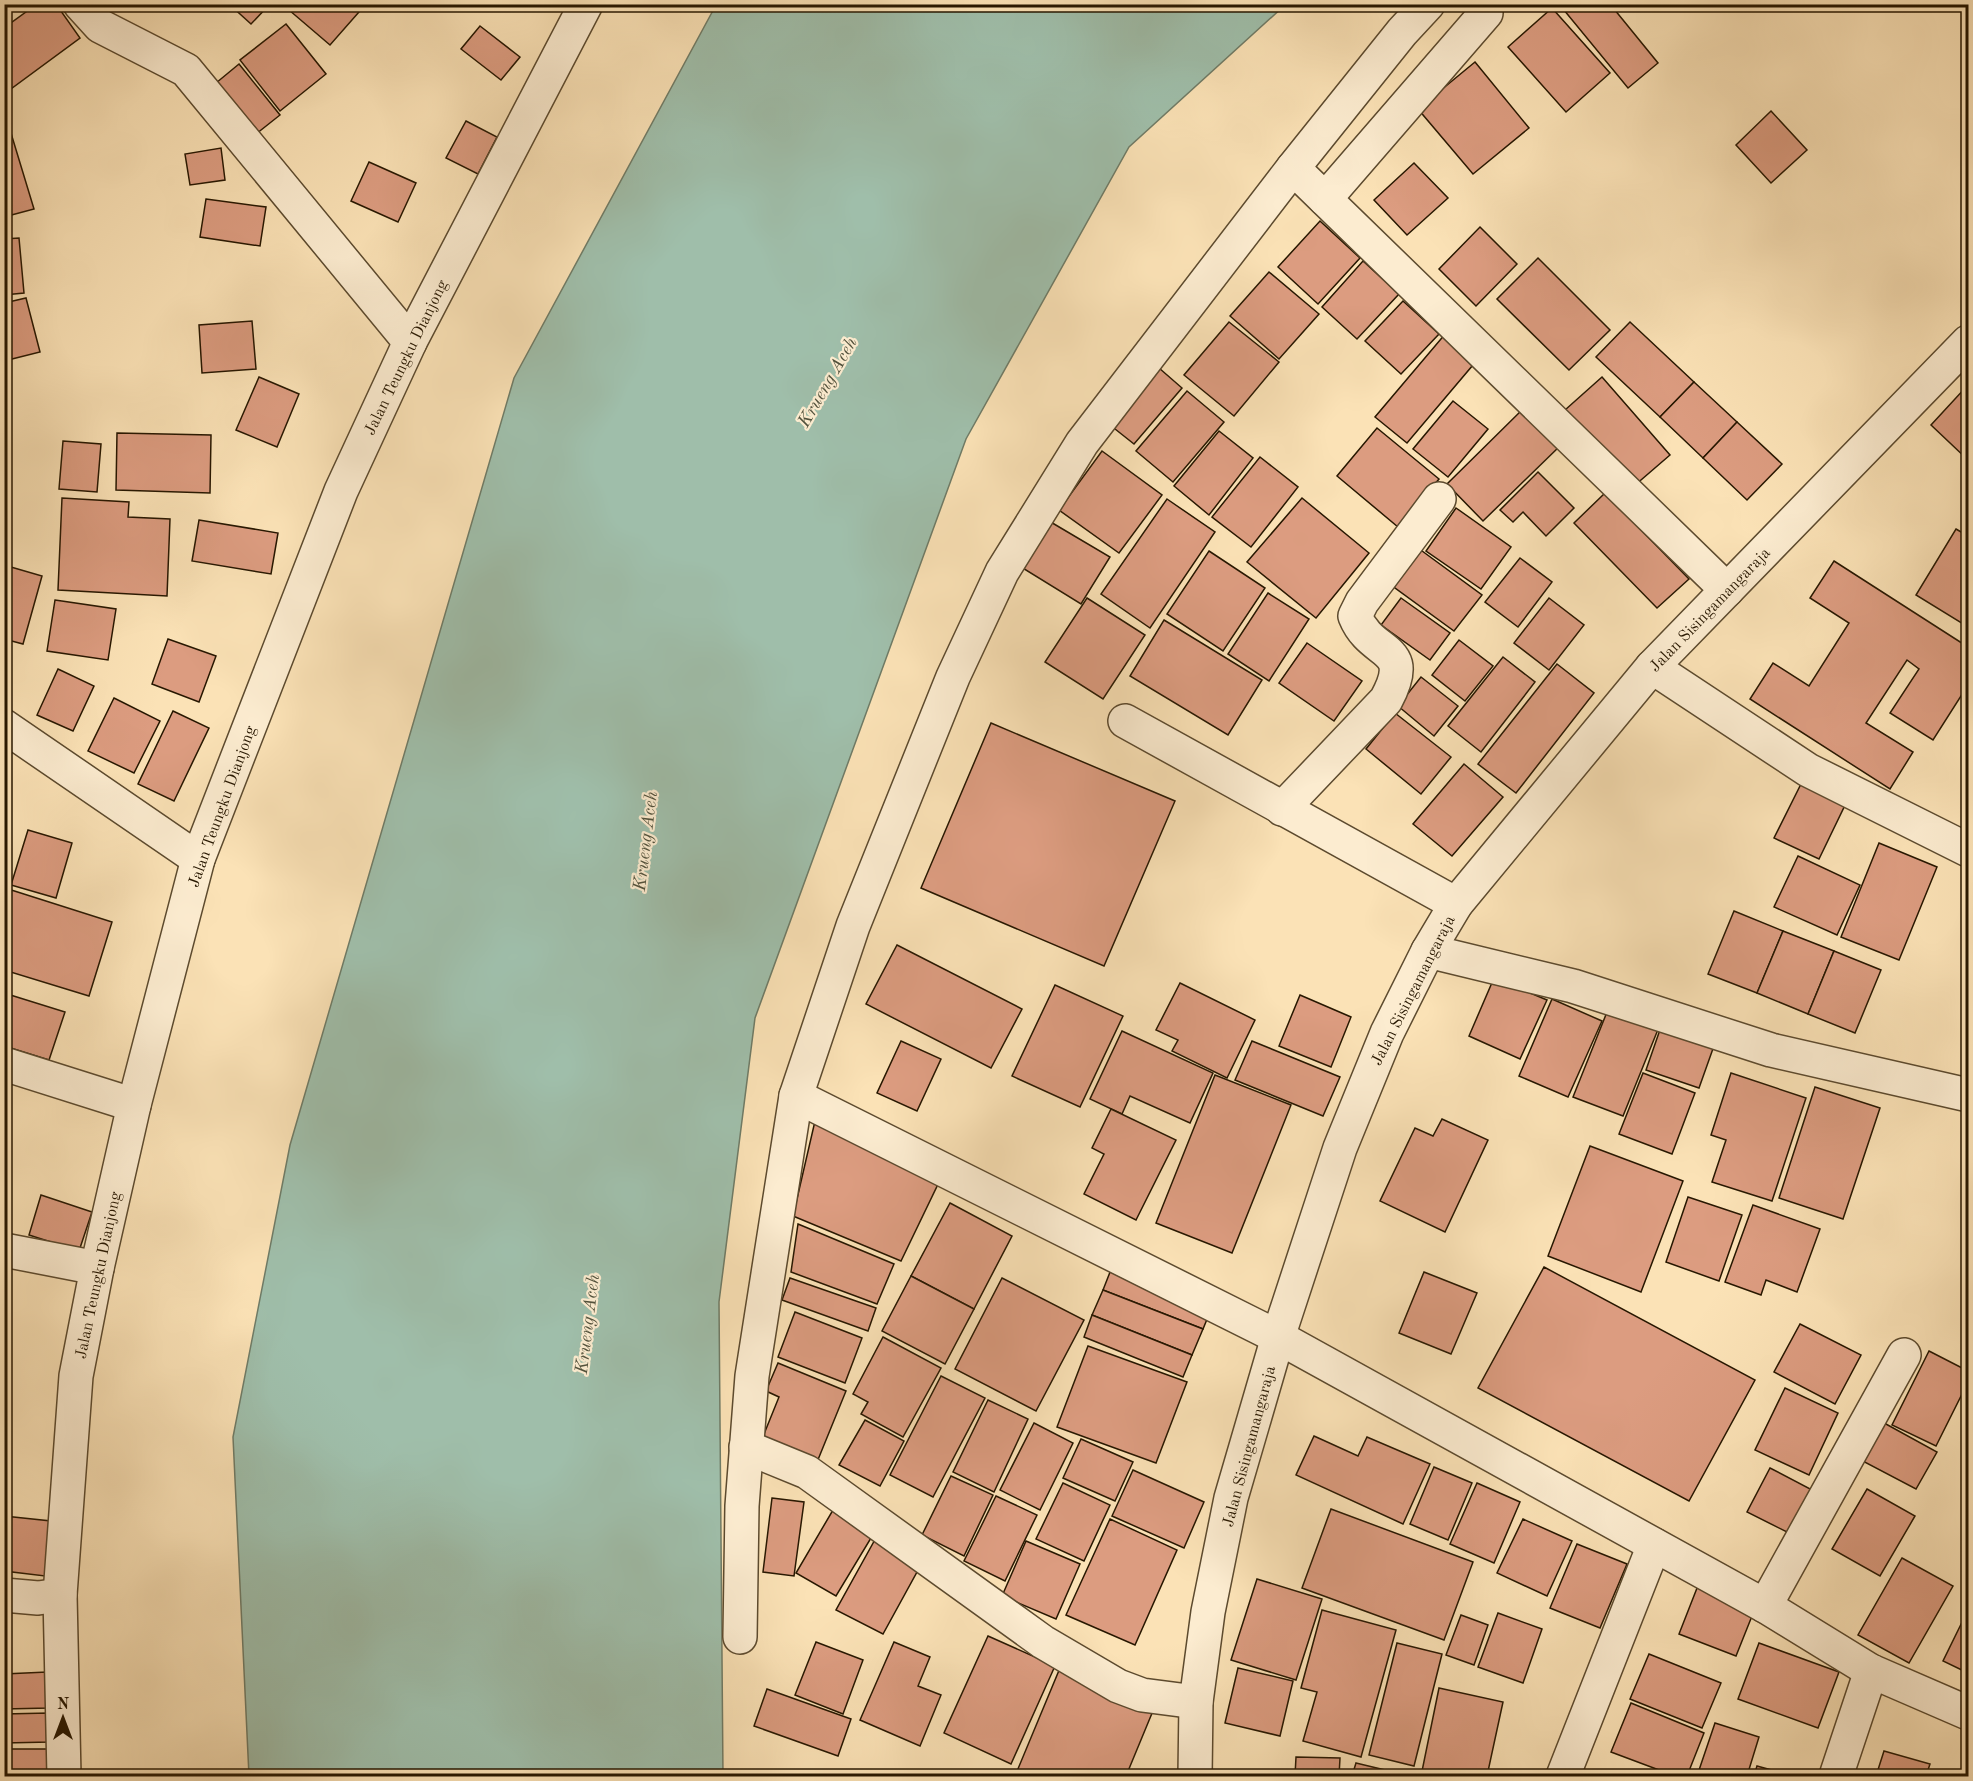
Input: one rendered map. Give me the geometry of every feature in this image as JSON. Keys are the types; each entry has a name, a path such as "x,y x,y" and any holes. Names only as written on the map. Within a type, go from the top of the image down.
{"street":[{"path":"80,4 100,26 186,70 410,342"},
{"name":"Jalan Teungku Dianjong","path":"64,1776 60,1595 76,1377 97,1268 134,1105 198,859 341,491 410,342 586,4"},
{"path":"740,1637 742,1506 752,1377 796,1096 853,926 953,677 1002,572 1082,443 1293,168 1402,32 1428,4"},
{"path":"1325,199 1486,13"},
{"path":"1293,168 1727,590"},
{"name":"Jalan Sisingamangaraja","path":"1195,1776 1196,1702 1208,1612 1231,1498 1278,1337 1340,1148 1387,1032 1428,951 1456,904 1652,667 1968,342"},
{"path":"1282,809 1386,700 1395,684 1398,669 1395,659 1360,629 1355,616 1362,602 1439,499"},
{"path":"1652,667 1808,770 1968,850"},
{"path":"1125,720 1456,904"},
{"path":"4,726 198,859"},
{"path":"1428,951 1573,986 1771,1050 1968,1095"},
{"path":"4,1064 134,1105"},
{"path":"796,1096 1278,1337 1765,1606 1871,1671 1968,1713"},
{"path":"4,1250 97,1268"},
{"path":"1765,1606 1904,1355"},
{"path":"746,1447 807,1472 1043,1642 1118,1686 1142,1695 1196,1702"},
{"path":"1563,1776 1654,1545"},
{"path":"4,1595 38,1598 60,1595"},
{"path":"1836,1776 1871,1671"}],"water":[{"name":"Krueng Aceh","path":"716,5 1285,5 1129,147 966,439 755,1018 719,1302 723,1776 249,1776 233,1437 290,1145 514,378"}],"building":[{"path":"37,4 56,4 80,38 4,94 4,28"},
{"path":"229,4 270,4 251,24"},
{"path":"294,4 366,4 330,45 289,10"},
{"path":"1559,4 1610,4 1658,63 1628,88"},
{"path":"1552,8 1610,73 1566,112 1508,47"},
{"path":"286,24 326,74 280,111 240,60"},
{"path":"480,26 520,57 501,80 461,49"},
{"path":"1475,62 1529,128 1473,174 1418,109"},
{"path":"239,64 280,115 256,134 216,83"},
{"path":"1771,111 1807,150 1771,183 1736,145"},
{"path":"7,120 34,209 4,217 4,121"},
{"path":"466,121 497,137 478,174 446,158"},
{"path":"221,148 225,180 190,185 185,154"},
{"path":"369,162 416,183 398,222 351,201"},
{"path":"1414,163 1448,198 1407,235 1374,200"},
{"path":"206,199 266,207 260,246 200,237"},
{"path":"1320,221 1360,258 1318,304 1278,267"},
{"path":"1480,227 1517,264 1476,306 1439,269"},
{"path":"19,238 24,293 4,295 4,239"},
{"path":"1538,258 1610,330 1569,370 1497,299"},
{"path":"1363,261 1399,294 1357,339 1322,307"},
{"path":"1269,272 1319,314 1279,359 1230,316"},
{"path":"26,298 40,352 4,361 4,303"},
{"path":"1403,301 1439,334 1401,374 1365,341"},
{"path":"252,321 256,369 202,373 199,325"},
{"path":"1229,322 1279,362 1234,416 1184,375"},
{"path":"1630,322 1694,382 1660,417 1596,357"},
{"path":"1446,333 1478,359 1407,443 1375,417"},
{"path":"1159,368 1182,388 1134,444 1110,425"},
{"path":"259,377 299,394 277,447 236,430"},
{"path":"1602,377 1670,455 1634,486 1565,410"},
{"path":"1694,382 1737,422 1703,458 1660,417"},
{"path":"1966,387 1968,389 1968,460 1931,425"},
{"path":"1187,391 1224,422 1173,482 1136,451"},
{"path":"1453,401 1488,429 1448,477 1413,449"},
{"path":"1526,406 1563,443 1483,521 1447,484"},
{"path":"1737,422 1782,464 1747,500 1703,458"},
{"path":"1377,428 1439,479 1398,527 1337,476"},
{"path":"1219,431 1253,458 1209,515 1174,486"},
{"path":"117,433 211,435 210,493 116,490"},
{"path":"63,441 101,444 97,492 59,489"},
{"path":"1102,451 1162,495 1119,553 1059,510"},
{"path":"1260,457 1298,487 1251,547 1212,517"},
{"path":"1538,472 1574,508 1546,536 1523,512 1513,522 1500,510"},
{"path":"1605,493 1689,579 1657,608 1574,523"},
{"path":"62,498 129,502 128,517 170,519 167,596 58,590"},
{"path":"1302,498 1369,553 1316,618 1247,562"},
{"path":"1167,499 1215,532 1150,628 1101,594"},
{"path":"1456,508 1511,547 1481,589 1426,551"},
{"path":"199,520 278,533 271,574 192,561"},
{"path":"1049,521 1110,557 1081,604 1021,567"},
{"path":"1956,529 1968,536 1968,627 1916,595"},
{"path":"1418,548 1482,595 1454,631 1391,585"},
{"path":"1209,551 1265,588 1223,651 1167,614"},
{"path":"1520,558 1552,582 1518,627 1485,602"},
{"path":"1834,561 1968,647 1968,685 1933,740 1890,713 1919,669 1907,660 1866,723 1913,752 1890,789 1750,699 1773,663 1809,686 1849,623 1810,598"},
{"path":"4,565 42,576 23,644 4,639"},
{"path":"1268,593 1309,619 1269,681 1228,654"},
{"path":"1087,598 1145,635 1103,699 1045,662"},
{"path":"1401,598 1450,633 1430,660 1381,625"},
{"path":"1549,598 1584,625 1549,670 1514,643"},
{"path":"55,600 116,609 108,660 47,651"},
{"path":"1164,620 1262,680 1228,735 1130,676"},
{"path":"168,639 216,656 199,702 152,684"},
{"path":"1459,640 1493,666 1465,701 1432,675"},
{"path":"1307,643 1362,681 1334,721 1279,683"},
{"path":"1503,657 1535,682 1481,752 1448,726"},
{"path":"1557,664 1594,693 1516,793 1478,764"},
{"path":"58,669 94,686 73,731 37,715"},
{"path":"1421,677 1458,706 1434,736 1398,706"},
{"path":"114,698 160,721 134,773 88,751"},
{"path":"173,711 209,728 174,801 138,784"},
{"path":"1395,713 1451,757 1421,794 1366,749"},
{"path":"991,723 1175,801 1104,966 921,888"},
{"path":"1464,764 1503,797 1452,856 1413,824"},
{"path":"1803,780 1847,801 1819,859 1774,838"},
{"path":"28,830 72,843 56,898 11,885"},
{"path":"1879,843 1937,867 1899,960 1841,937"},
{"path":"1798,856 1860,885 1837,935 1774,907"},
{"path":"5,888 112,922 89,996 4,970"},
{"path":"1734,911 1783,931 1757,993 1708,974"},
{"path":"1783,931 1834,951 1808,1014 1757,993"},
{"path":"897,945 1022,1009 991,1068 866,1004"},
{"path":"1834,951 1881,970 1855,1033 1808,1014"},
{"path":"1494,978 1547,1000 1520,1059 1469,1036"},
{"path":"1180,983 1255,1020 1227,1078 1172,1051 1178,1040 1156,1030"},
{"path":"1055,985 1123,1016 1080,1107 1012,1076"},
{"path":"4,993 65,1012 49,1060 4,1046"},
{"path":"1300,995 1351,1017 1331,1067 1279,1046"},
{"path":"1552,999 1602,1021 1568,1097 1519,1076"},
{"path":"1611,1002 1661,1022 1623,1116 1573,1097"},
{"path":"1662,1024 1715,1043 1699,1088 1646,1070"},
{"path":"1122,1031 1213,1073 1190,1123 1130,1096 1122,1114 1090,1099"},
{"path":"901,1041 941,1059 917,1111 877,1093"},
{"path":"1252,1041 1340,1077 1323,1116 1235,1080"},
{"path":"1643,1073 1695,1093 1672,1154 1619,1134"},
{"path":"1731,1073 1806,1098 1772,1201 1712,1182 1726,1140 1711,1135"},
{"path":"1215,1075 1291,1105 1232,1253 1156,1223"},
{"path":"1815,1087 1880,1108 1843,1219 1779,1198"},
{"path":"1111,1109 1176,1140 1136,1220 1084,1194 1104,1154 1092,1148"},
{"path":"1442,1119 1488,1140 1445,1232 1380,1201 1415,1128 1433,1136"},
{"path":"815,1121 940,1180 901,1261 793,1216"},
{"path":"1590,1146 1683,1181 1641,1292 1548,1256"},
{"path":"41,1195 92,1212 79,1251 29,1235"},
{"path":"1688,1197 1742,1215 1719,1281 1666,1262"},
{"path":"950,1203 1012,1236 974,1309 911,1276"},
{"path":"1753,1205 1820,1229 1797,1292 1766,1280 1761,1295 1725,1282"},
{"path":"798,1224 894,1264 877,1304 791,1272"},
{"path":"1112,1267 1212,1307 1203,1329 1103,1290"},
{"path":"1544,1267 1755,1380 1689,1501 1478,1388"},
{"path":"1424,1272 1477,1293 1451,1354 1399,1333"},
{"path":"911,1276 974,1309 945,1364 882,1331"},
{"path":"790,1278 876,1308 868,1331 782,1300"},
{"path":"1002,1278 1084,1320 1036,1411 955,1369"},
{"path":"1103,1290 1203,1329 1192,1355 1092,1315"},
{"path":"795,1312 862,1338 845,1383 778,1357"},
{"path":"1092,1315 1192,1355 1183,1377 1084,1337"},
{"path":"1800,1324 1861,1355 1835,1404 1774,1372"},
{"path":"883,1337 941,1368 903,1437 861,1414 868,1402 853,1394"},
{"path":"1088,1346 1187,1382 1156,1463 1057,1427"},
{"path":"1929,1351 1968,1371 1968,1382 1936,1446 1892,1425"},
{"path":"778,1363 846,1391 815,1467 760,1444 779,1397 766,1391"},
{"path":"941,1376 985,1398 933,1497 890,1475"},
{"path":"1785,1388 1838,1413 1809,1475 1755,1450"},
{"path":"988,1400 1028,1419 994,1492 953,1472"},
{"path":"1875,1418 1937,1452 1916,1489 1855,1457"},
{"path":"865,1420 904,1441 880,1486 839,1465"},
{"path":"1034,1423 1073,1443 1040,1510 1000,1490"},
{"path":"1314,1436 1358,1456 1367,1437 1430,1464 1403,1524 1296,1475"},
{"path":"1081,1439 1133,1462 1115,1501 1063,1478"},
{"path":"1434,1467 1472,1483 1448,1540 1410,1524"},
{"path":"1770,1468 1816,1492 1793,1535 1747,1512"},
{"path":"1133,1470 1204,1502 1184,1548 1112,1516"},
{"path":"951,1476 993,1495 964,1556 922,1535"},
{"path":"1063,1483 1110,1505 1084,1561 1036,1539"},
{"path":"1477,1483 1520,1502 1494,1563 1450,1544"},
{"path":"1867,1489 1915,1516 1880,1576 1832,1549"},
{"path":"996,1496 1037,1515 1005,1581 964,1561"},
{"path":"772,1498 804,1502 794,1576 763,1572"},
{"path":"1331,1509 1473,1562 1444,1640 1302,1588"},
{"path":"833,1510 874,1533 836,1596 796,1573"},
{"path":"4,1516 51,1521 45,1576 4,1571"},
{"path":"1110,1519 1177,1550 1135,1645 1066,1615"},
{"path":"1523,1519 1572,1541 1547,1596 1497,1573"},
{"path":"877,1536 923,1561 883,1634 836,1610"},
{"path":"1026,1541 1080,1564 1056,1619 1002,1596"},
{"path":"1577,1544 1627,1564 1600,1628 1550,1608"},
{"path":"1902,1558 1953,1586 1909,1663 1858,1635"},
{"path":"1257,1579 1322,1599 1296,1680 1231,1660"},
{"path":"1699,1583 1756,1606 1736,1656 1679,1634"},
{"path":"1322,1610 1396,1630 1361,1757 1303,1741 1317,1692 1301,1688"},
{"path":"1968,1610 1968,1673 1943,1661"},
{"path":"1498,1613 1542,1629 1523,1683 1478,1667"},
{"path":"1461,1615 1488,1625 1474,1665 1446,1655"},
{"path":"988,1636 1055,1666 1011,1764 944,1733"},
{"path":"816,1642 863,1660 843,1714 795,1695"},
{"path":"894,1642 930,1657 918,1686 941,1695 920,1746 860,1720"},
{"path":"1397,1643 1442,1654 1414,1766 1369,1755"},
{"path":"1759,1643 1839,1672 1818,1728 1738,1699"},
{"path":"1649,1654 1721,1683 1702,1728 1630,1699"},
{"path":"1060,1668 1155,1706 1126,1776 1015,1776"},
{"path":"1238,1668 1293,1681 1280,1736 1225,1723"},
{"path":"47,1672 49,1708 4,1709 4,1674"},
{"path":"1439,1688 1503,1702 1487,1776 1421,1776"},
{"path":"767,1689 851,1719 838,1756 754,1726"},
{"path":"1631,1703 1704,1733 1687,1776 1675,1776 1611,1752"},
{"path":"49,1713 50,1742 4,1743 4,1714"},
{"path":"1715,1723 1759,1737 1747,1776 1697,1776"},
{"path":"4,1749 50,1749 49,1776 4,1776"},
{"path":"1884,1751 1930,1764 1926,1776 1876,1776"},
{"path":"1296,1757 1340,1758 1339,1776 1295,1776"},
{"path":"1356,1763 1410,1776 1352,1776"},
{"path":"1757,1766 1793,1776 1754,1776"}]}
